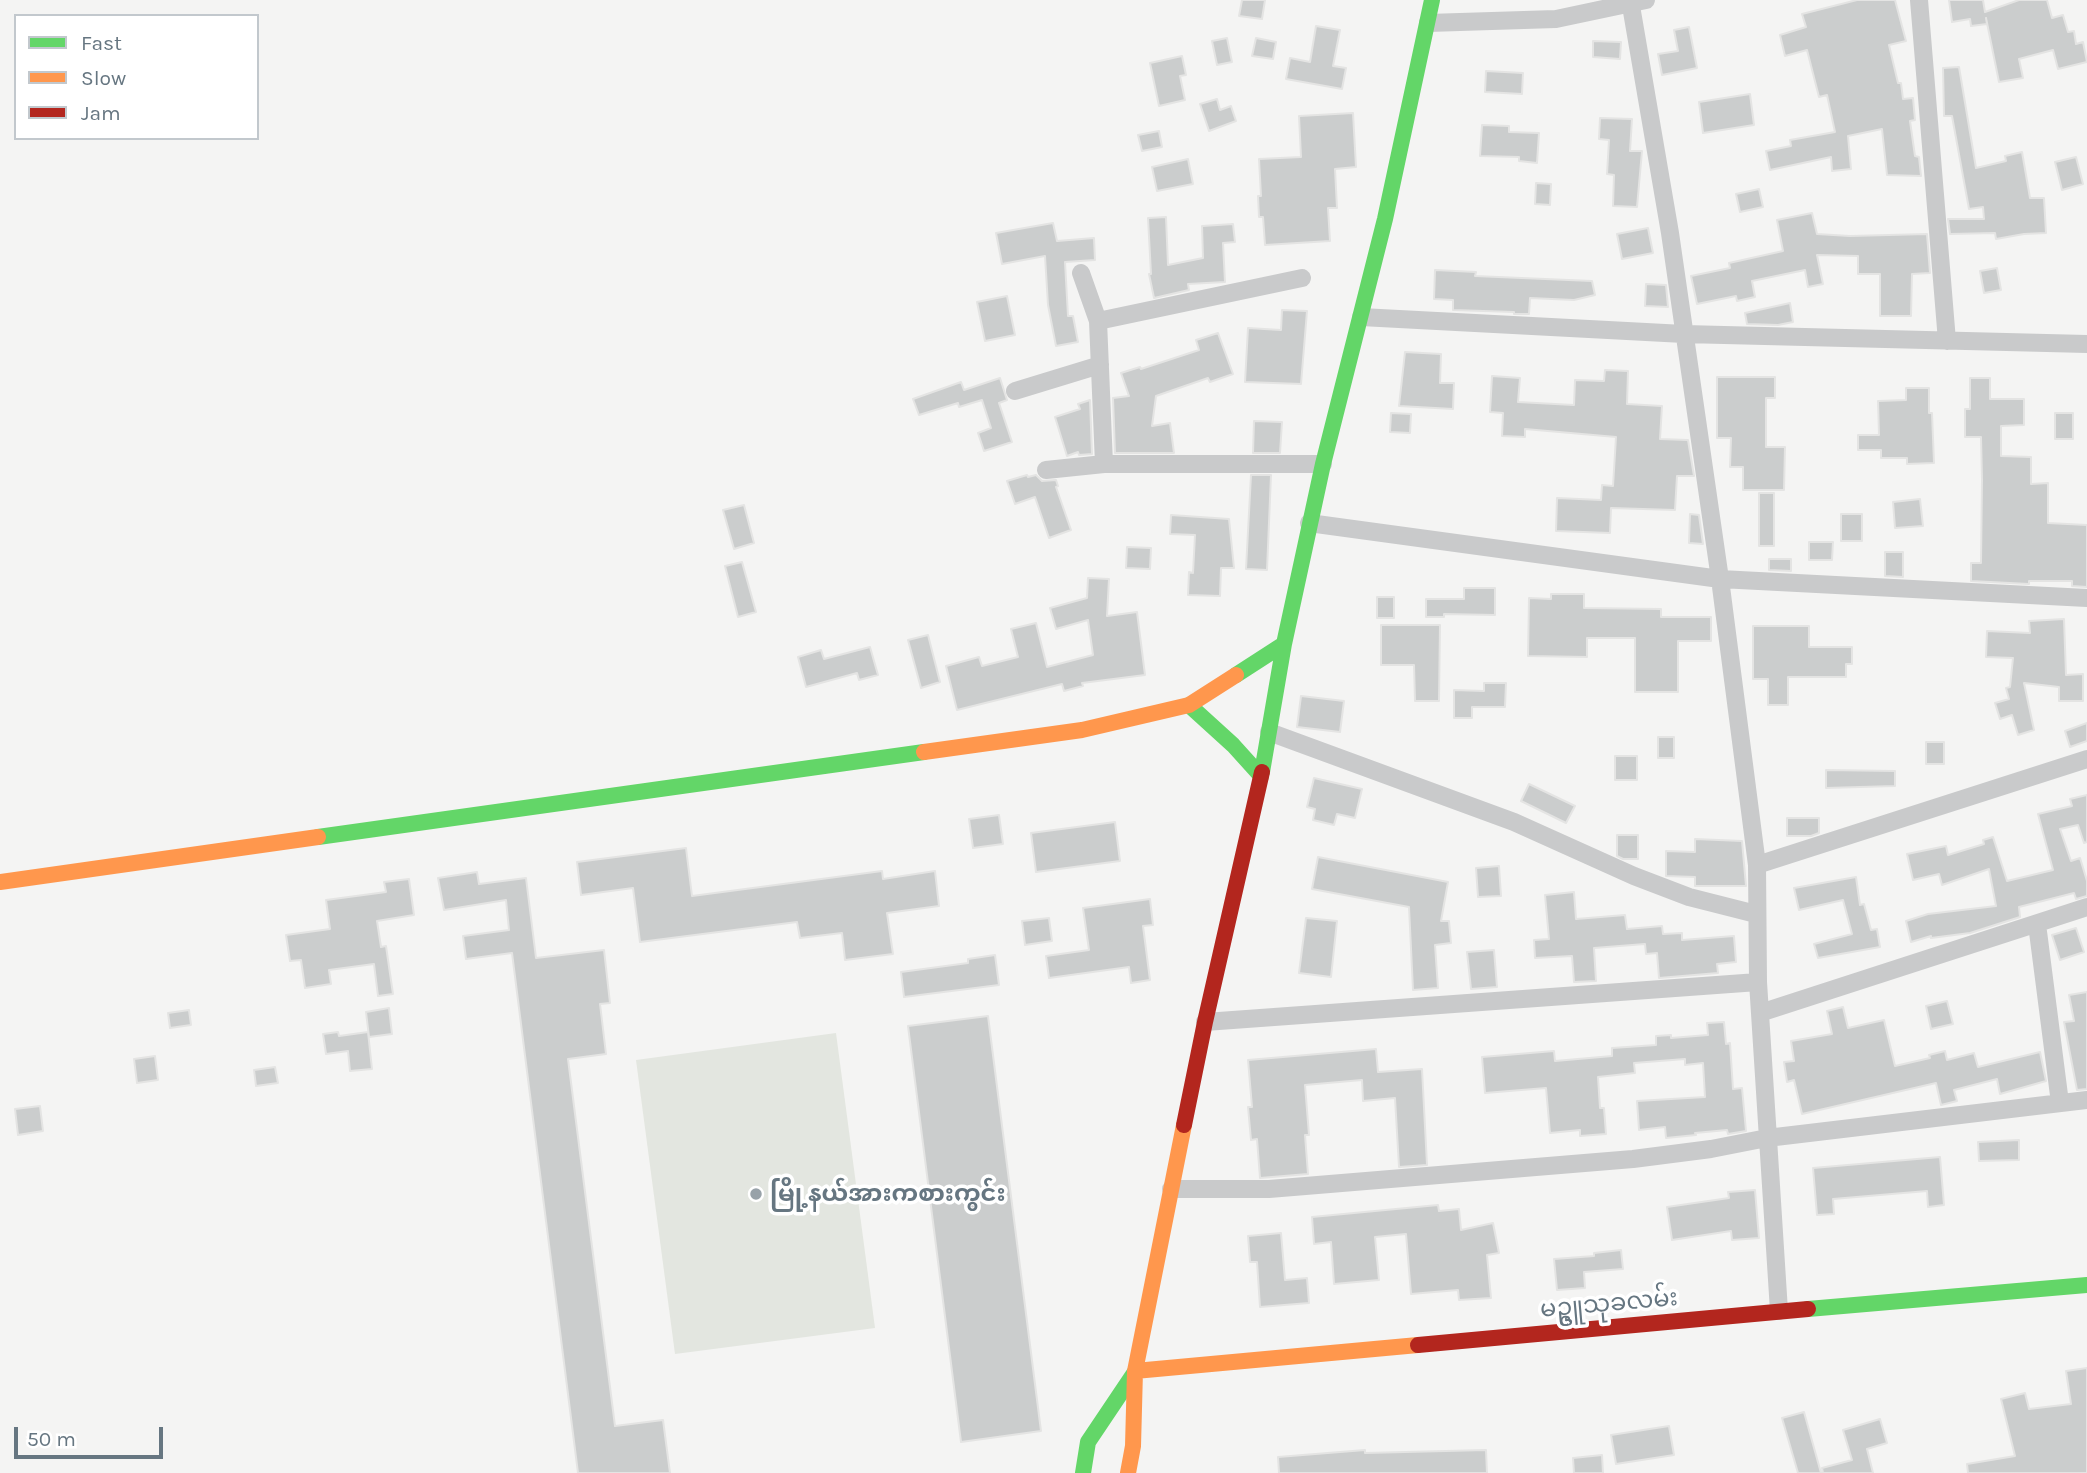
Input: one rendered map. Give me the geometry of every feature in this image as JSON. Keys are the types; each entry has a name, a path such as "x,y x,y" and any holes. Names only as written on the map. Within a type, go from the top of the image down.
{"main road":[{"path":"1129,1473 1133,1446 1135,1371 1205,1022 1261,776 1309,523 1361,317 1432,0"},
{"path":"0,882 1082,730 1189,705 1284,644"},
{"path":"1189,705 1233,745 1261,776"},
{"name":"မဥ္ဇူသုခလမ်း","path":"1135,1371 2087,1285"},
{"path":"1083,1473 1088,1442 1135,1371"}],"street":[{"path":"1919,0 1947,341"},
{"path":"1427,23 1556,19 1635,1 1720,579 1757,865 1758,982 1779,1311"},
{"path":"1081,273 1098,321 1104,464"},
{"path":"1098,321 1302,278"},
{"path":"1361,317 1684,334 2087,344"},
{"path":"1015,391 1100,365"},
{"path":"1046,470 1104,464 1323,464"},
{"path":"1309,523 1720,579 2087,598"},
{"path":"1269,732 1514,822 1656,885 1689,897 1756,914"},
{"path":"1757,865 2087,759"},
{"path":"1760,1013 2087,907"},
{"path":"2037,924 2060,1103"},
{"path":"1205,1022 1758,982"},
{"path":"1171,1189 1269,1189 1633,1159 1712,1149 1767,1138 2087,1100"}],"shaded area":[{"name":"မြို့နယ်အားကစားကွင်း","path":"836,1033 875,1328 675,1354 636,1060"}],"building":[{"path":"1242,0 1265,0 1262,19 1239,16"},
{"path":"1857,0 1895,0 1906,41 1889,45 1903,99 1913,98 1915,120 1910,121 1921,176 1887,175 1882,129 1848,136 1851,169 1832,171 1831,157 1770,170 1766,151 1791,146 1790,140 1835,132 1827,95 1819,97 1807,50 1785,56 1780,35 1806,27 1802,14"},
{"path":"1949,0 1983,0 1985,12 2019,0 2047,0 2052,18 2063,15 2068,32 2074,31 2076,44 2083,42 2087,62 2058,69 2053,50 2019,59 2023,78 1999,82 1986,18 1987,24 1971,26 1970,19 1952,22"},
{"path":"1316,26 1340,30 1333,66 1346,68 1342,89 1286,79 1290,58 1310,62"},
{"path":"1689,27 1697,68 1662,75 1658,54 1678,51 1674,30"},
{"path":"1227,38 1232,62 1217,65 1212,41"},
{"path":"1256,38 1276,42 1273,59 1252,56"},
{"path":"1593,41 1621,42 1620,59 1593,57"},
{"path":"1182,56 1186,75 1180,76 1185,100 1159,106 1150,63"},
{"path":"1959,67 1976,168 2006,161 2005,156 2022,152 2030,198 2044,198 2046,233 1996,239 1995,233 1950,234 1948,219 1984,219 1983,207 1969,209 1952,116 1944,116 1943,68"},
{"path":"1486,71 1523,73 1522,94 1485,92"},
{"path":"1750,94 1754,125 1703,133 1699,102"},
{"path":"1217,99 1220,110 1231,106 1236,121 1209,131 1200,104"},
{"path":"1353,113 1356,167 1335,169 1337,208 1328,208 1330,241 1265,245 1263,217 1259,217 1259,159 1301,157 1299,116"},
{"path":"1600,118 1632,119 1630,151 1642,151 1637,207 1613,206 1614,175 1607,174 1609,140 1599,139"},
{"path":"1482,125 1509,126 1509,132 1539,133 1537,163 1519,161 1519,157 1480,156"},
{"path":"1159,131 1162,147 1142,151 1138,135"},
{"path":"2076,157 2083,184 2062,190 2055,162"},
{"path":"1188,159 1193,184 1157,191 1152,167"},
{"path":"1536,183 1551,184 1550,205 1535,204"},
{"path":"1759,189 1763,207 1740,212 1736,194"},
{"path":"1812,213 1817,234 1927,234 1930,273 1912,274 1911,316 1880,316 1880,274 1858,274 1858,256 1817,255 1823,284 1808,287 1805,270 1752,281 1755,297 1737,301 1736,296 1697,304 1691,276 1730,268 1729,263 1783,251 1777,220"},
{"path":"1166,217 1168,265 1203,258 1202,226 1233,224 1235,242 1223,243 1225,282 1188,284 1189,290 1154,298 1149,274 1148,218"},
{"path":"1053,223 1057,241 1094,238 1095,260 1065,262 1068,316 1073,316 1078,342 1056,346 1048,305 1045,256 1002,264 996,233"},
{"path":"1648,228 1653,253 1622,259 1617,234"},
{"path":"1997,268 2001,290 1984,293 1980,271"},
{"path":"1435,270 1476,272 1475,276 1592,281 1595,295 1574,300 1530,298 1529,314 1453,310 1453,300 1434,299"},
{"path":"1646,284 1666,285 1668,307 1645,306"},
{"path":"1007,296 1015,335 985,341 977,302"},
{"path":"1790,303 1793,322 1778,325 1747,324 1745,313"},
{"path":"1282,310 1307,311 1301,384 1245,382 1248,328 1281,330"},
{"path":"1218,333 1233,374 1210,382 1208,378 1156,396 1152,426 1170,423 1174,453 1115,453 1113,398 1129,396 1121,373 1199,350 1196,340"},
{"path":"1405,352 1441,354 1440,383 1454,383 1453,409 1399,406"},
{"path":"1605,370 1628,371 1627,404 1662,406 1660,439 1688,440 1694,476 1677,476 1675,510 1611,508 1610,533 1556,531 1557,498 1601,500 1602,485 1613,486 1616,437 1525,429 1525,437 1502,436 1503,413 1490,412 1492,376 1520,378 1518,402 1574,405 1575,380 1604,381"},
{"path":"1717,377 1775,377 1775,398 1766,398 1766,447 1785,447 1784,490 1743,490 1743,467 1730,467 1731,438 1717,438"},
{"path":"1000,378 1007,400 999,403 1012,442 984,451 978,433 991,428 982,400 959,407 958,403 919,415 913,399 961,382 964,390"},
{"path":"1970,378 1990,378 1990,399 2024,399 2024,425 2001,426 2001,456 2031,457 2031,484 2048,483 2048,523 2087,525 2087,587 2072,586 2072,581 2029,581 2029,584 1971,581 1971,563 1981,563 1982,480 1981,437 1965,437 1965,409 1970,409"},
{"path":"1906,388 1929,388 1934,463 1907,464 1907,458 1881,458 1881,450 1858,450 1858,435 1879,435 1878,401 1906,400"},
{"path":"1090,400 1092,454 1079,455 1078,452 1067,456 1055,417 1080,409 1078,404"},
{"path":"1391,413 1411,414 1410,433 1390,432"},
{"path":"2055,413 2073,413 2073,439 2055,439"},
{"path":"1254,421 1282,422 1280,453 1253,453"},
{"path":"1036,475 1042,481 1056,480 1071,530 1049,538 1035,497 1015,504 1007,481"},
{"path":"1251,475 1271,475 1267,570 1246,569"},
{"path":"1759,493 1774,493 1774,546 1759,546"},
{"path":"1920,499 1923,526 1895,528 1893,502"},
{"path":"744,505 754,543 734,549 723,510"},
{"path":"1690,514 1699,515 1703,544 1689,543"},
{"path":"1841,514 1862,514 1862,541 1841,541"},
{"path":"1171,515 1229,519 1234,568 1221,568 1220,596 1188,595 1189,572 1193,573 1195,535 1170,534"},
{"path":"1809,542 1833,542 1832,560 1809,560"},
{"path":"1127,547 1151,548 1150,569 1126,568"},
{"path":"1885,552 1903,552 1903,577 1885,576"},
{"path":"1769,559 1791,559 1791,571 1769,570"},
{"path":"742,562 756,612 738,617 725,566"},
{"path":"1088,578 1109,579 1107,616 1137,612 1145,675 1082,683 1083,686 1064,691 1062,684 957,710 946,666 979,657 982,666 1018,657 1011,629 1036,623 1047,667 1093,655 1088,620 1056,629 1050,608 1087,598"},
{"path":"1464,588 1495,588 1495,615 1444,614 1444,617 1426,617 1426,599 1464,599"},
{"path":"1551,594 1584,594 1584,608 1661,609 1661,617 1711,617 1711,641 1678,641 1678,692 1635,692 1635,638 1587,638 1587,657 1528,656 1529,598 1551,599"},
{"path":"1377,597 1394,597 1394,618 1377,618"},
{"path":"2064,619 2066,675 2083,674 2083,701 2059,701 2059,687 2024,683 2034,730 2018,735 2012,715 2000,719 1995,703 2009,699 2006,688 2010,687 2013,658 1986,657 1987,631 2030,633 2029,621"},
{"path":"1381,625 1440,625 1439,701 1415,701 1414,665 1381,665"},
{"path":"1753,626 1809,626 1809,647 1852,647 1852,664 1846,664 1846,677 1788,677 1788,705 1768,705 1768,679 1753,679"},
{"path":"928,635 940,682 921,688 908,640"},
{"path":"870,647 878,675 859,680 857,673 806,687 798,657 821,650 824,659"},
{"path":"1484,683 1506,683 1505,707 1472,707 1472,718 1454,718 1454,690 1484,691"},
{"path":"1301,696 1344,701 1340,732 1297,727"},
{"path":"2087,723 2087,741 2070,747 2065,731"},
{"path":"1658,737 1674,737 1674,758 1658,758"},
{"path":"1926,742 1944,742 1944,764 1926,764"},
{"path":"1615,756 1637,756 1637,780 1615,780"},
{"path":"1826,770 1895,771 1895,786 1826,788"},
{"path":"1314,778 1362,789 1355,818 1337,814 1334,825 1313,820 1315,809 1307,807"},
{"path":"1529,784 1575,806 1566,823 1521,801"},
{"path":"2087,795 2087,842 2084,843 2078,825 2060,829 2071,861 2080,858 2087,881 2087,896 2076,899 2074,893 2019,907 2020,917 1970,933 1931,936 1911,942 1906,921 1928,914 1996,906 1989,869 1942,885 1939,874 1913,880 1907,854 1946,846 1948,855 1984,844 1983,840 1993,837 2007,881 2053,870 2038,814 2072,806 2070,799"},
{"path":"999,815 1003,844 973,848 969,819"},
{"path":"1787,818 1819,818 1819,833 1811,836 1787,836"},
{"path":"1115,822 1120,861 1036,872 1031,833"},
{"path":"1617,835 1638,835 1638,859 1623,859 1617,856"},
{"path":"1695,839 1742,841 1746,886 1695,886 1695,877 1666,876 1666,851 1695,852"},
{"path":"686,848 692,896 882,871 883,879 935,871 939,906 887,913 893,954 845,960 842,933 800,938 797,922 640,942 633,888 581,895 577,862"},
{"path":"1318,857 1448,882 1441,921 1449,921 1451,943 1435,945 1438,988 1413,990 1409,907 1312,889"},
{"path":"1499,866 1501,896 1478,897 1476,868"},
{"path":"477,872 479,884 526,878 536,958 604,950 610,1003 600,1004 606,1054 568,1059 615,1426 663,1420 670,1473 578,1473 512,953 466,959 463,936 509,930 506,900 444,910 438,878"},
{"path":"1856,877 1860,905 1864,904 1871,930 1877,929 1880,947 1818,958 1814,944 1852,934 1843,900 1799,910 1794,888"},
{"path":"409,879 414,915 377,921 381,947 386,946 393,994 378,996 374,964 329,970 331,984 305,988 301,960 290,961 286,935 330,929 326,900 386,892 384,882"},
{"path":"1574,892 1576,919 1625,915 1627,929 1662,926 1663,934 1682,933 1682,940 1734,936 1736,962 1717,964 1718,973 1659,978 1657,953 1646,954 1645,944 1594,948 1596,981 1574,982 1572,956 1535,958 1534,940 1549,939 1545,895"},
{"path":"1150,899 1153,925 1143,926 1150,980 1131,983 1129,967 1049,978 1046,956 1089,950 1083,908"},
{"path":"1049,918 1052,941 1025,945 1022,921"},
{"path":"1306,918 1337,921 1331,977 1299,973"},
{"path":"2076,928 2084,952 2060,960 2052,935"},
{"path":"1494,950 1497,987 1471,989 1467,952"},
{"path":"995,955 999,985 904,997 901,972 968,963 968,959"},
{"path":"2087,992 2087,1089 2077,1090 2064,1022 2074,1021 2069,995"},
{"path":"1947,1001 1953,1024 1931,1029 1926,1006"},
{"path":"1843,1007 1848,1028 1884,1020 1895,1066 1930,1058 1929,1055 1945,1051 1947,1060 1974,1053 1978,1067 2040,1052 2046,1081 2000,1094 1997,1079 1954,1090 1957,1101 1941,1105 1936,1083 1802,1114 1794,1080 1787,1082 1784,1062 1794,1061 1791,1041 1832,1034 1827,1011"},
{"path":"389,1008 392,1034 369,1037 366,1012"},
{"path":"189,1010 191,1025 170,1028 168,1013"},
{"path":"988,1016 1041,1431 961,1442 908,1026"},
{"path":"1724,1022 1726,1044 1730,1043 1733,1089 1742,1088 1746,1131 1728,1134 1727,1130 1666,1138 1665,1127 1639,1130 1637,1101 1705,1097 1703,1063 1685,1065 1685,1059 1634,1063 1635,1073 1598,1077 1600,1108 1604,1108 1606,1134 1580,1136 1580,1130 1550,1133 1546,1088 1485,1093 1482,1057 1554,1051 1555,1061 1612,1056 1612,1048 1656,1045 1656,1036 1671,1035 1671,1038 1708,1035 1707,1023"},
{"path":"338,1032 339,1036 368,1032 372,1069 350,1071 348,1051 326,1054 323,1034"},
{"path":"1376,1049 1378,1072 1422,1069 1427,1165 1399,1167 1395,1098 1363,1101 1362,1080 1305,1085 1309,1135 1305,1135 1308,1174 1260,1178 1257,1139 1251,1140 1248,1107 1252,1107 1248,1060"},
{"path":"155,1056 158,1080 137,1083 134,1059"},
{"path":"275,1067 278,1083 256,1086 254,1070"},
{"path":"40,1106 43,1131 18,1135 15,1109"},
{"path":"2019,1140 2019,1160 1979,1161 1978,1142"},
{"path":"1940,1157 1944,1205 1928,1207 1927,1191 1833,1199 1834,1214 1817,1215 1813,1168"},
{"path":"1755,1190 1759,1238 1732,1240 1731,1231 1672,1240 1667,1207 1729,1198 1728,1192"},
{"path":"1438,1205 1439,1211 1459,1209 1461,1230 1493,1223 1499,1253 1487,1255 1491,1298 1459,1300 1458,1290 1411,1294 1406,1234 1375,1237 1379,1280 1334,1284 1331,1242 1314,1244 1312,1217"},
{"path":"1281,1233 1285,1280 1307,1278 1309,1303 1260,1307 1257,1262 1250,1262 1248,1236"},
{"path":"1621,1250 1623,1269 1584,1272 1585,1288 1557,1290 1554,1259 1594,1256 1594,1253"},
{"path":"2087,1368 2087,1473 1968,1473 1967,1464 2015,1456 2001,1399 2025,1393 2029,1409 2071,1404 2066,1371"},
{"path":"1804,1412 1821,1473 1798,1473 1782,1418"},
{"path":"1880,1419 1887,1443 1867,1449 1873,1473 1823,1473 1822,1468 1852,1460 1843,1430"},
{"path":"1669,1426 1674,1455 1616,1464 1611,1435"},
{"path":"1365,1450 1365,1453 1486,1450 1487,1473 1279,1473 1278,1457"},
{"path":"1602,1455 1603,1473 1574,1473 1573,1458"}],"traffic: fast":[{"path":"1236,675 1284,644 1323,464 1385,219 1432,0"},
{"path":"1262,772 1284,644"},
{"path":"1189,705 1233,745 1261,776"},
{"path":"318,837 924,752"},
{"path":"1808,1309 2087,1285"},
{"path":"1083,1473 1088,1442 1135,1372"}],"traffic: slow":[{"path":"924,752 1082,730 1189,705 1236,675"},
{"path":"0,882 318,837"},
{"path":"1128,1473 1133,1446 1135,1371 1184,1125"},
{"path":"1135,1371 1418,1345"}],"traffic: jam":[{"path":"1184,1125 1262,772"},
{"path":"1418,1345 1808,1309"}],"place":[{"name":"မြို့နယ်အားကစားကွင်း","path":"756,1194"}]}
